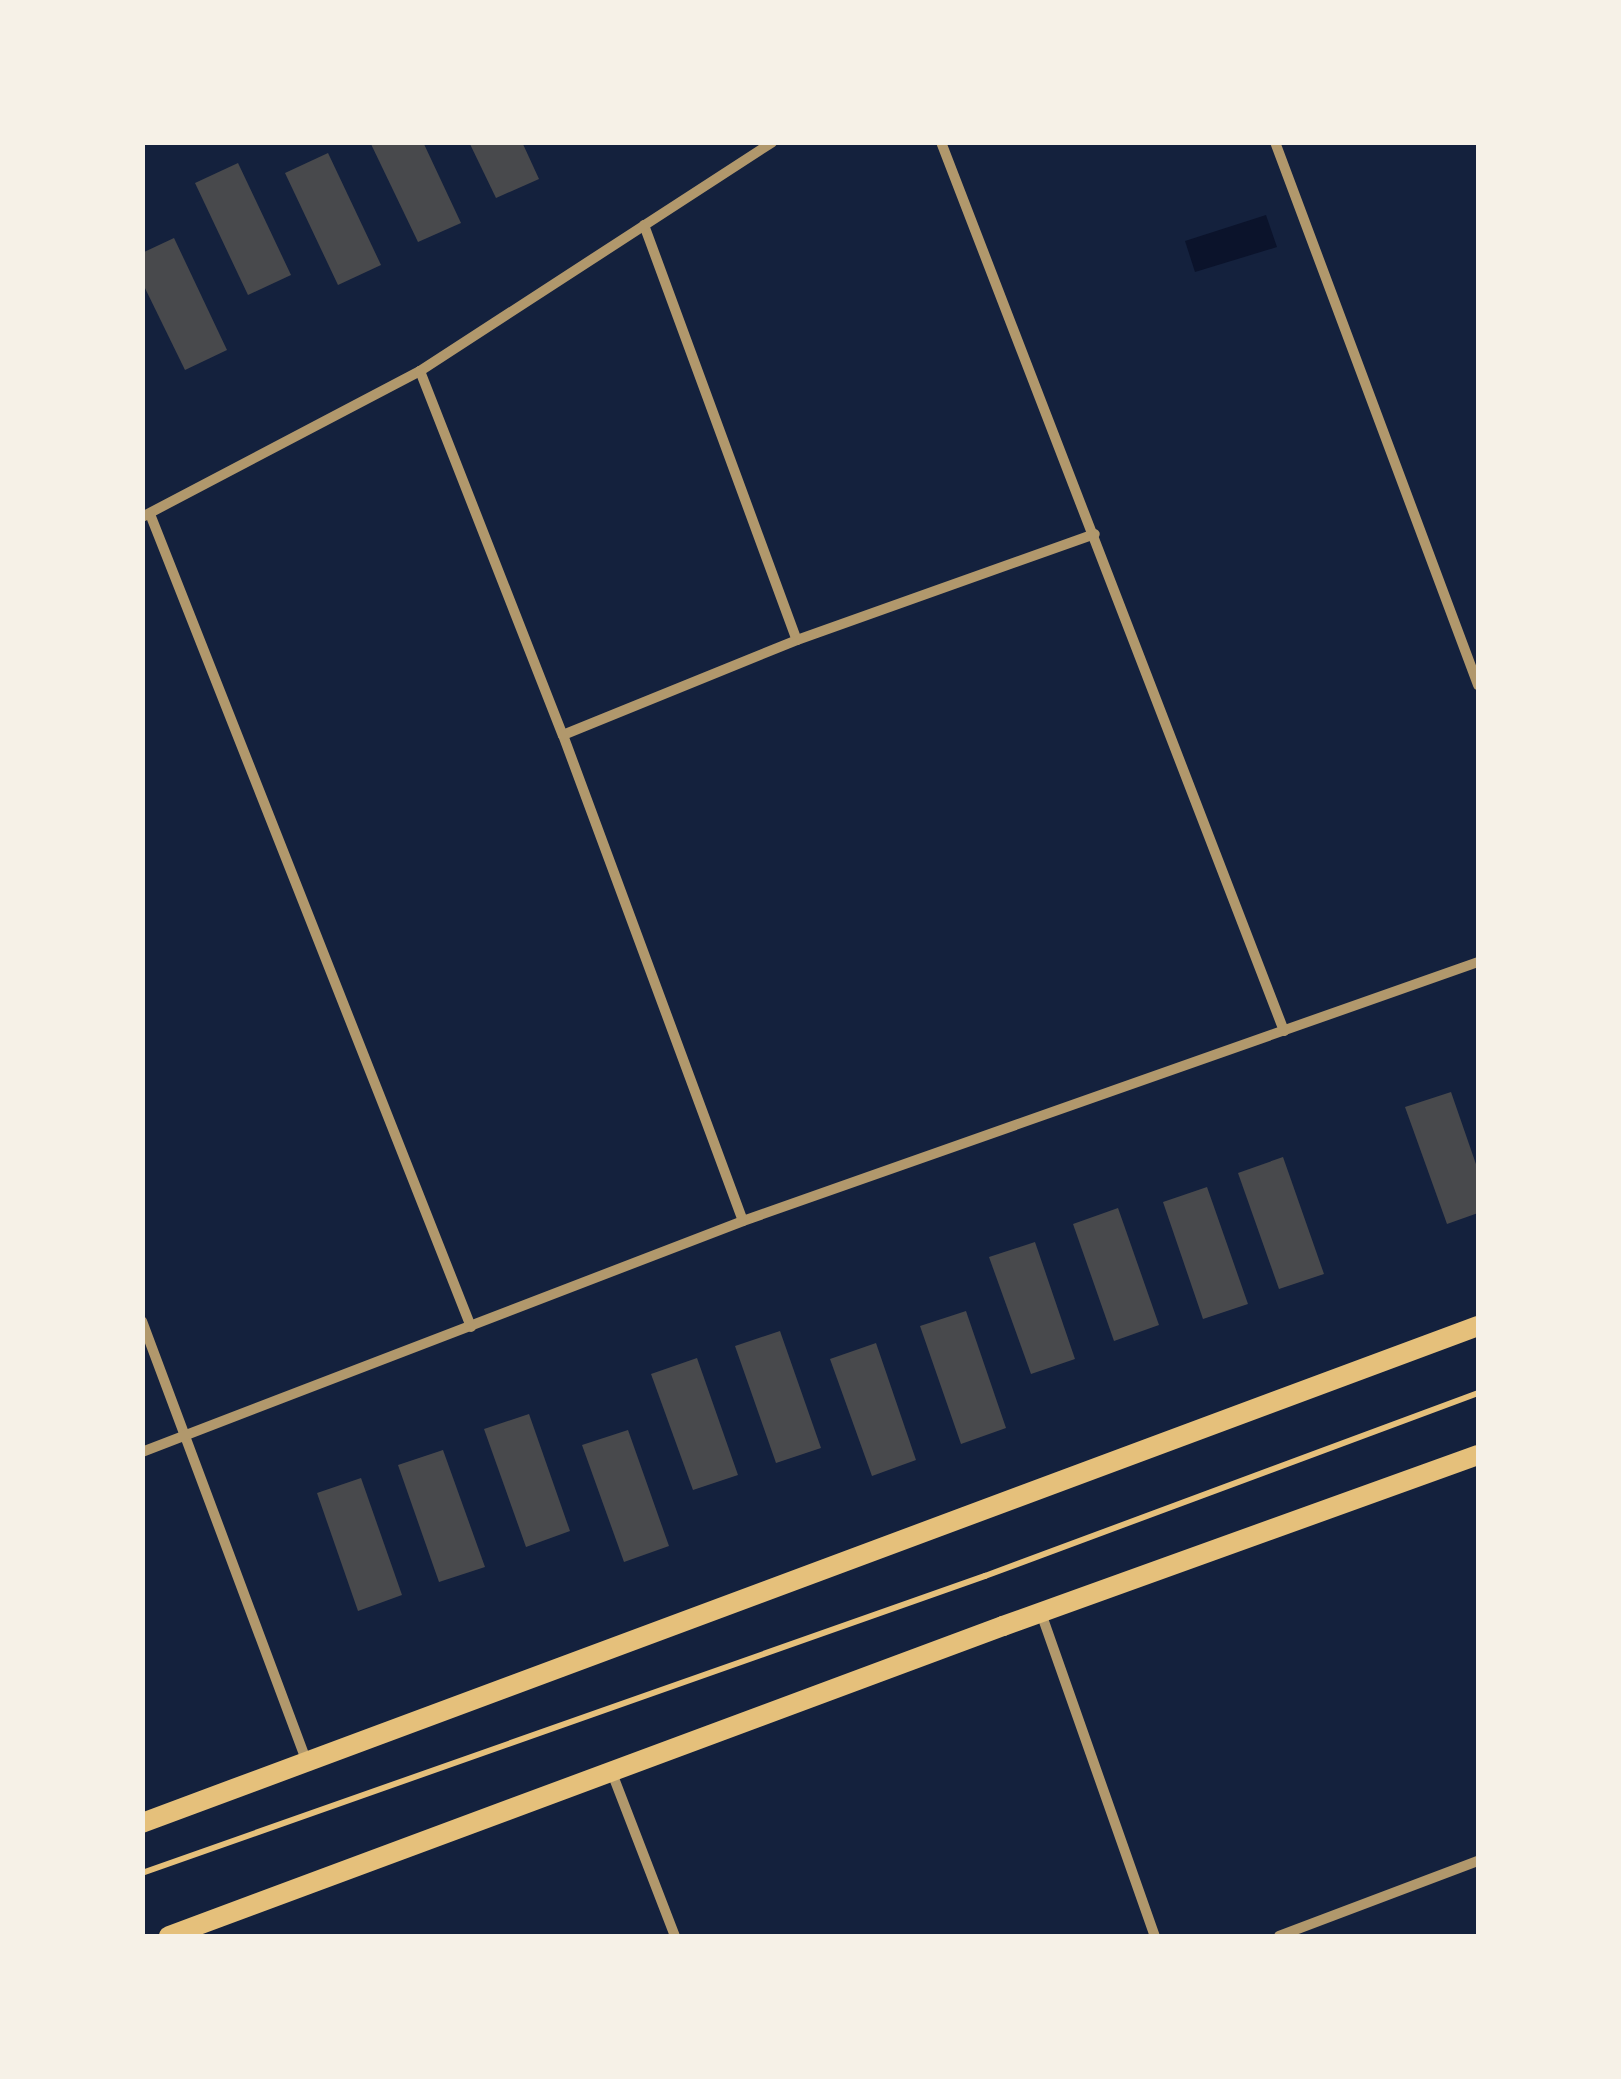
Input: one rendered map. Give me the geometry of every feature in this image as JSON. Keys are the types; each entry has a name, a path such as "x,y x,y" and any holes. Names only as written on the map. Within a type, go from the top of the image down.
{"main road":[{"path":"142,1822 1478,1326"},
{"path":"170,1936 1041,1612 1478,1455"}],"street":[{"path":"471,1327 146,516 420,371 772,142"},
{"path":"940,142 1095,534 1284,1031"},
{"path":"1275,142 1478,685"},
{"path":"644,226 797,640"},
{"path":"420,371 563,736 743,1221"},
{"path":"563,736 797,640 1095,534"},
{"path":"142,1452 743,1221 1478,962"},
{"path":"142,1321 307,1762"},
{"path":"1041,1612 1155,1936"},
{"path":"612,1772 675,1936"},
{"path":"1278,1936 1478,1861"}],"path":[{"path":"142,1874 985,1576 1478,1393"}],"water":[{"path":"1266,215 1277,247 1195,272 1185,241"}],"building":[{"path":"370,142 423,142 461,223 418,242"},
{"path":"469,142 522,142 539,179 496,198"},
{"path":"328,153 381,265 338,285 285,173"},
{"path":"238,163 291,275 248,295 195,183"},
{"path":"174,238 227,350 185,370 142,282 142,253"},
{"path":"1451,1092 1478,1170 1478,1213 1447,1224 1405,1107"},
{"path":"1283,1157 1324,1274 1279,1289 1238,1173"},
{"path":"1207,1187 1248,1304 1203,1319 1163,1202"},
{"path":"1118,1208 1159,1325 1114,1341 1073,1224"},
{"path":"1035,1242 1075,1359 1031,1374 989,1257"},
{"path":"966,1311 1006,1428 961,1444 920,1326"},
{"path":"780,1331 821,1448 776,1463 735,1346"},
{"path":"876,1343 916,1460 872,1476 830,1359"},
{"path":"697,1358 738,1475 693,1490 651,1374"},
{"path":"529,1414 570,1531 526,1547 484,1429"},
{"path":"628,1430 669,1546 624,1562 582,1445"},
{"path":"443,1450 485,1567 439,1582 398,1465"},
{"path":"361,1478 402,1595 358,1611 317,1493"}]}
